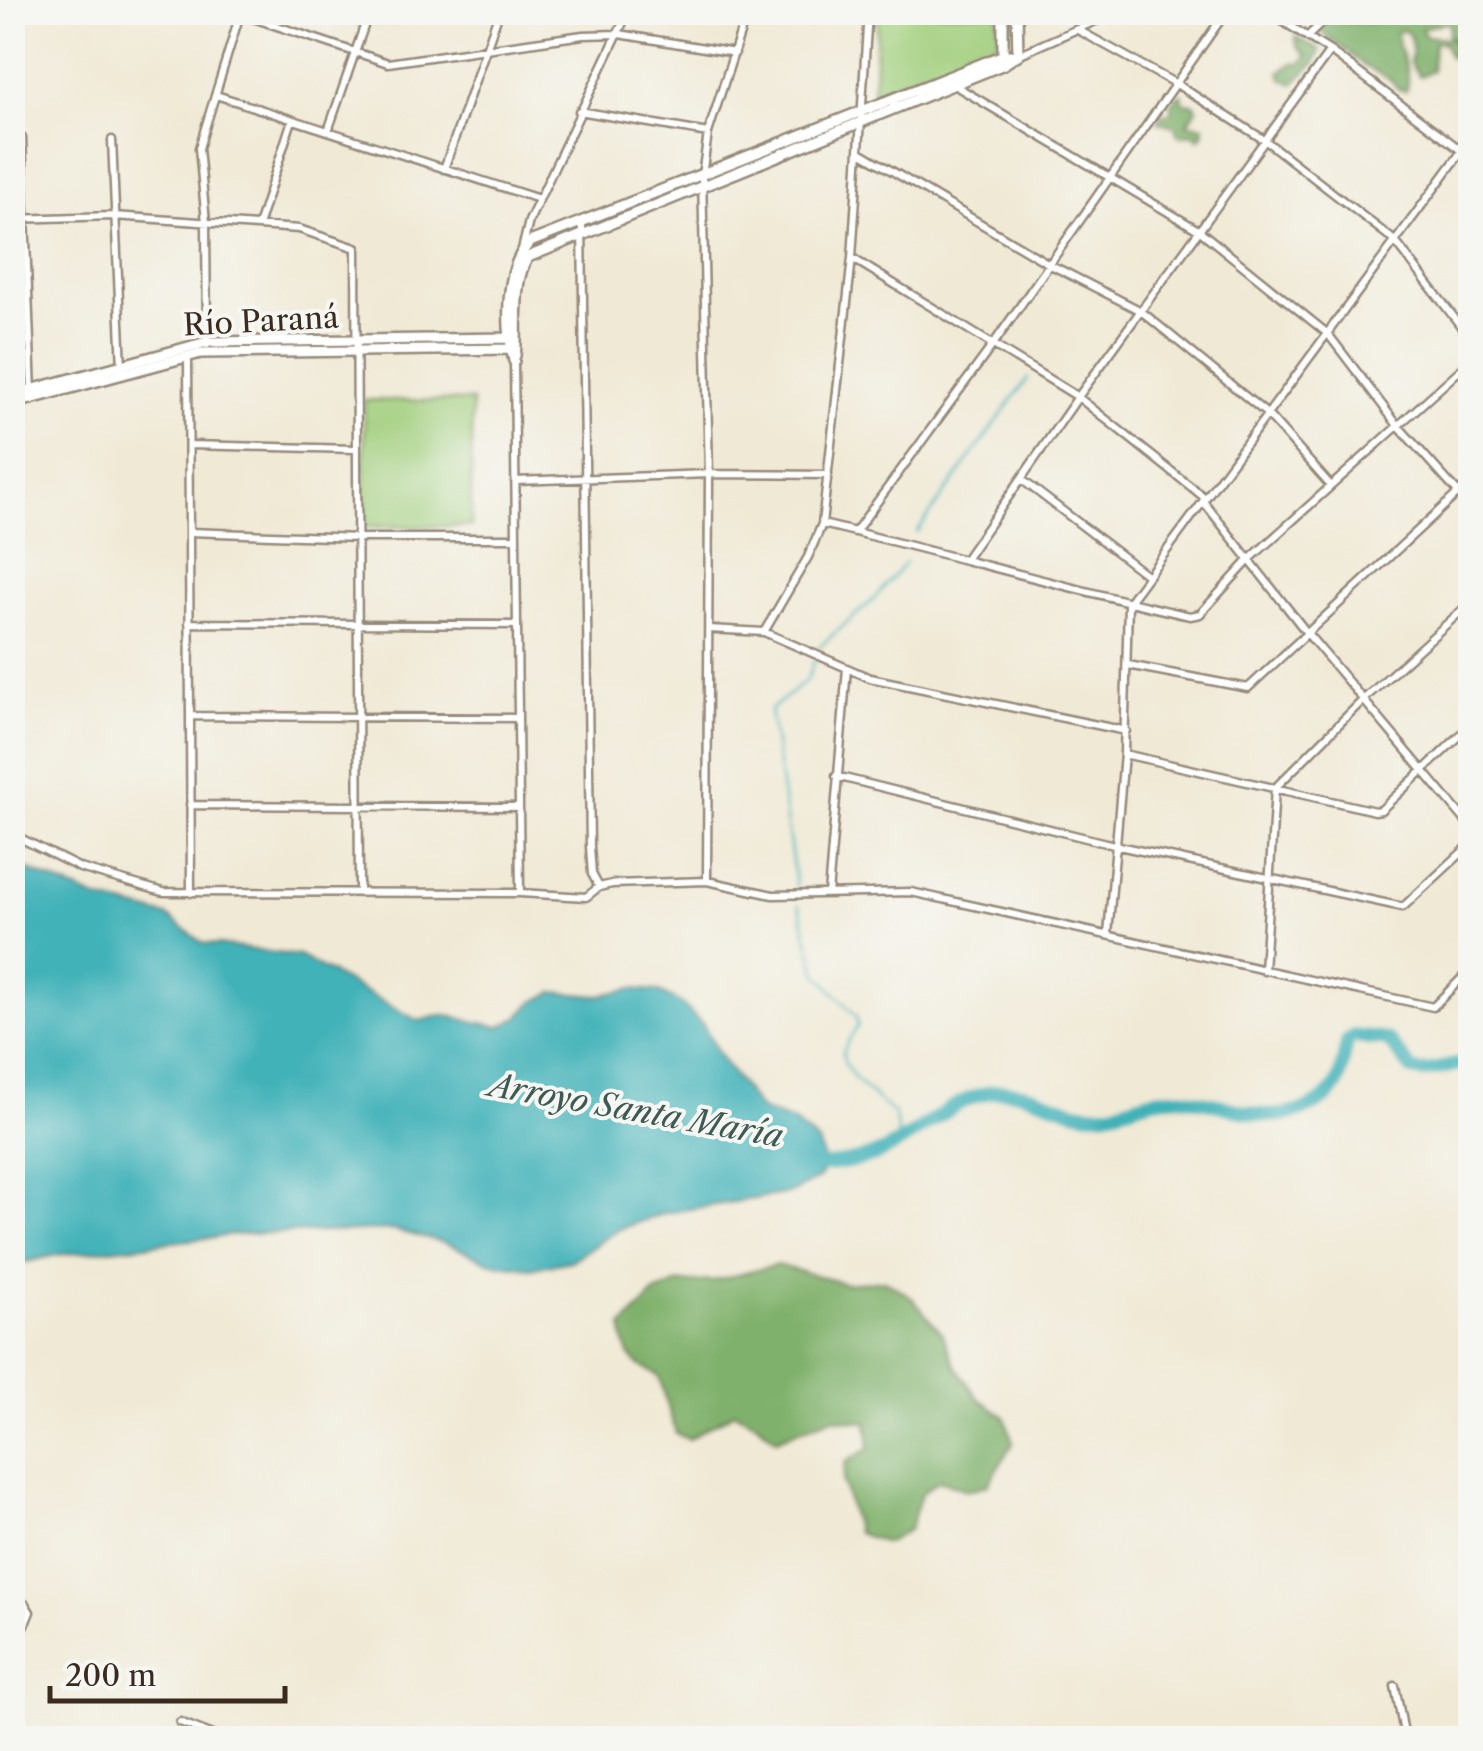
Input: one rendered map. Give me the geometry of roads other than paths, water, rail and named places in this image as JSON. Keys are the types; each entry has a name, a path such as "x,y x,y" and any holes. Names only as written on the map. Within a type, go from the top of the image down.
{"street":[{"path":"328,131 369,12"},
{"path":"444,169 498,12"},
{"path":"520,893 511,296 521,242 628,12"},
{"path":"707,881 708,474 702,182 708,133 747,12"},
{"path":"764,632 808,557 822,524 852,258 868,12"},
{"path":"1003,12 1003,60"},
{"path":"1017,12 1018,54"},
{"path":"522,250 530,242 582,222 862,124 1116,12"},
{"path":"855,532 992,346 1226,12"},
{"path":"1268,12 1330,51 1462,151 1470,162"},
{"path":"1307,37 1328,15 1395,12"},
{"path":"207,348 206,222 200,148 241,13 388,63 584,35 619,34 735,54"},
{"path":"1078,30 1178,85 1266,142 1395,240 1470,338"},
{"path":"966,558 1330,51"},
{"path":"513,344 522,266 528,257 862,112 950,82 1200,231 1328,334 1399,427 1470,506"},
{"path":"216,94 539,199"},
{"path":"579,111 708,133"},
{"path":"258,226 292,120"},
{"path":"1108,934 1126,731 1128,603 1462,151 1470,126"},
{"path":"22,138 32,394"},
{"path":"112,140 122,369"},
{"path":"860,152 1049,264 1141,311 1268,414 1331,486"},
{"path":"12,219 114,216 299,228 356,248 359,893"},
{"path":"582,222 590,848 592,874 598,887"},
{"path":"852,258 1078,397 1204,500 1308,633 1470,826"},
{"path":"12,340 28,341"},
{"name":"Río Paraná","path":"12,404 32,394 188,350 513,344"},
{"path":"188,350 191,892"},
{"path":"822,524 966,558 1128,603 1190,616 1200,614 1251,558 1470,361"},
{"name":"Río Paraná","path":"12,395 32,394"},
{"path":"189,445 355,449"},
{"path":"515,482 708,474 828,475"},
{"path":"1021,479 1148,576"},
{"path":"1128,665 1248,688 1470,482"},
{"path":"189,532 516,538"},
{"path":"1264,970 1274,788 1470,602"},
{"path":"189,624 516,625"},
{"path":"709,629 764,632 870,678 1126,731"},
{"path":"828,894 847,668"},
{"path":"190,716 518,718"},
{"path":"1124,754 1376,811 1470,726"},
{"path":"836,776 1114,845 1403,907 1470,845"},
{"path":"190,805 519,806"},
{"path":"12,834 80,868 163,892 586,896 598,887 633,882 707,881 758,894 911,892 1433,1006 1470,970"},
{"path":"12,1604 28,1606 30,1617 12,1655"},
{"path":"1396,1686 1406,1738"},
{"path":"180,1722 221,1738"}],"water":[{"path":"12,863 97,899 167,916 203,943 299,956 419,1021 443,1015 500,1027 554,992 596,996 632,989 657,991 681,1003 703,1025 722,1059 760,1110 793,1122 818,1142 826,1166 818,1179 790,1193 665,1213 619,1229 571,1261 531,1268 492,1263 446,1243 393,1230 242,1234 56,1255 13,1265"}],"waterway":[{"path":"917,532 1028,378"},
{"path":"819,647 873,600 905,563"},
{"path":"796,886 770,710 807,680 815,659"},
{"path":"799,905 817,973 856,1016 858,1025 844,1050 844,1062 856,1079 895,1115 899,1142"},
{"name":"Arroyo Santa María","path":"810,1166 875,1155 967,1100 997,1091 1021,1093 1081,1112 1113,1111 1175,1097 1274,1115 1294,1113 1324,1099 1337,1084 1348,1040 1354,1036 1388,1040 1412,1070 1422,1072 1470,1062"}]}
